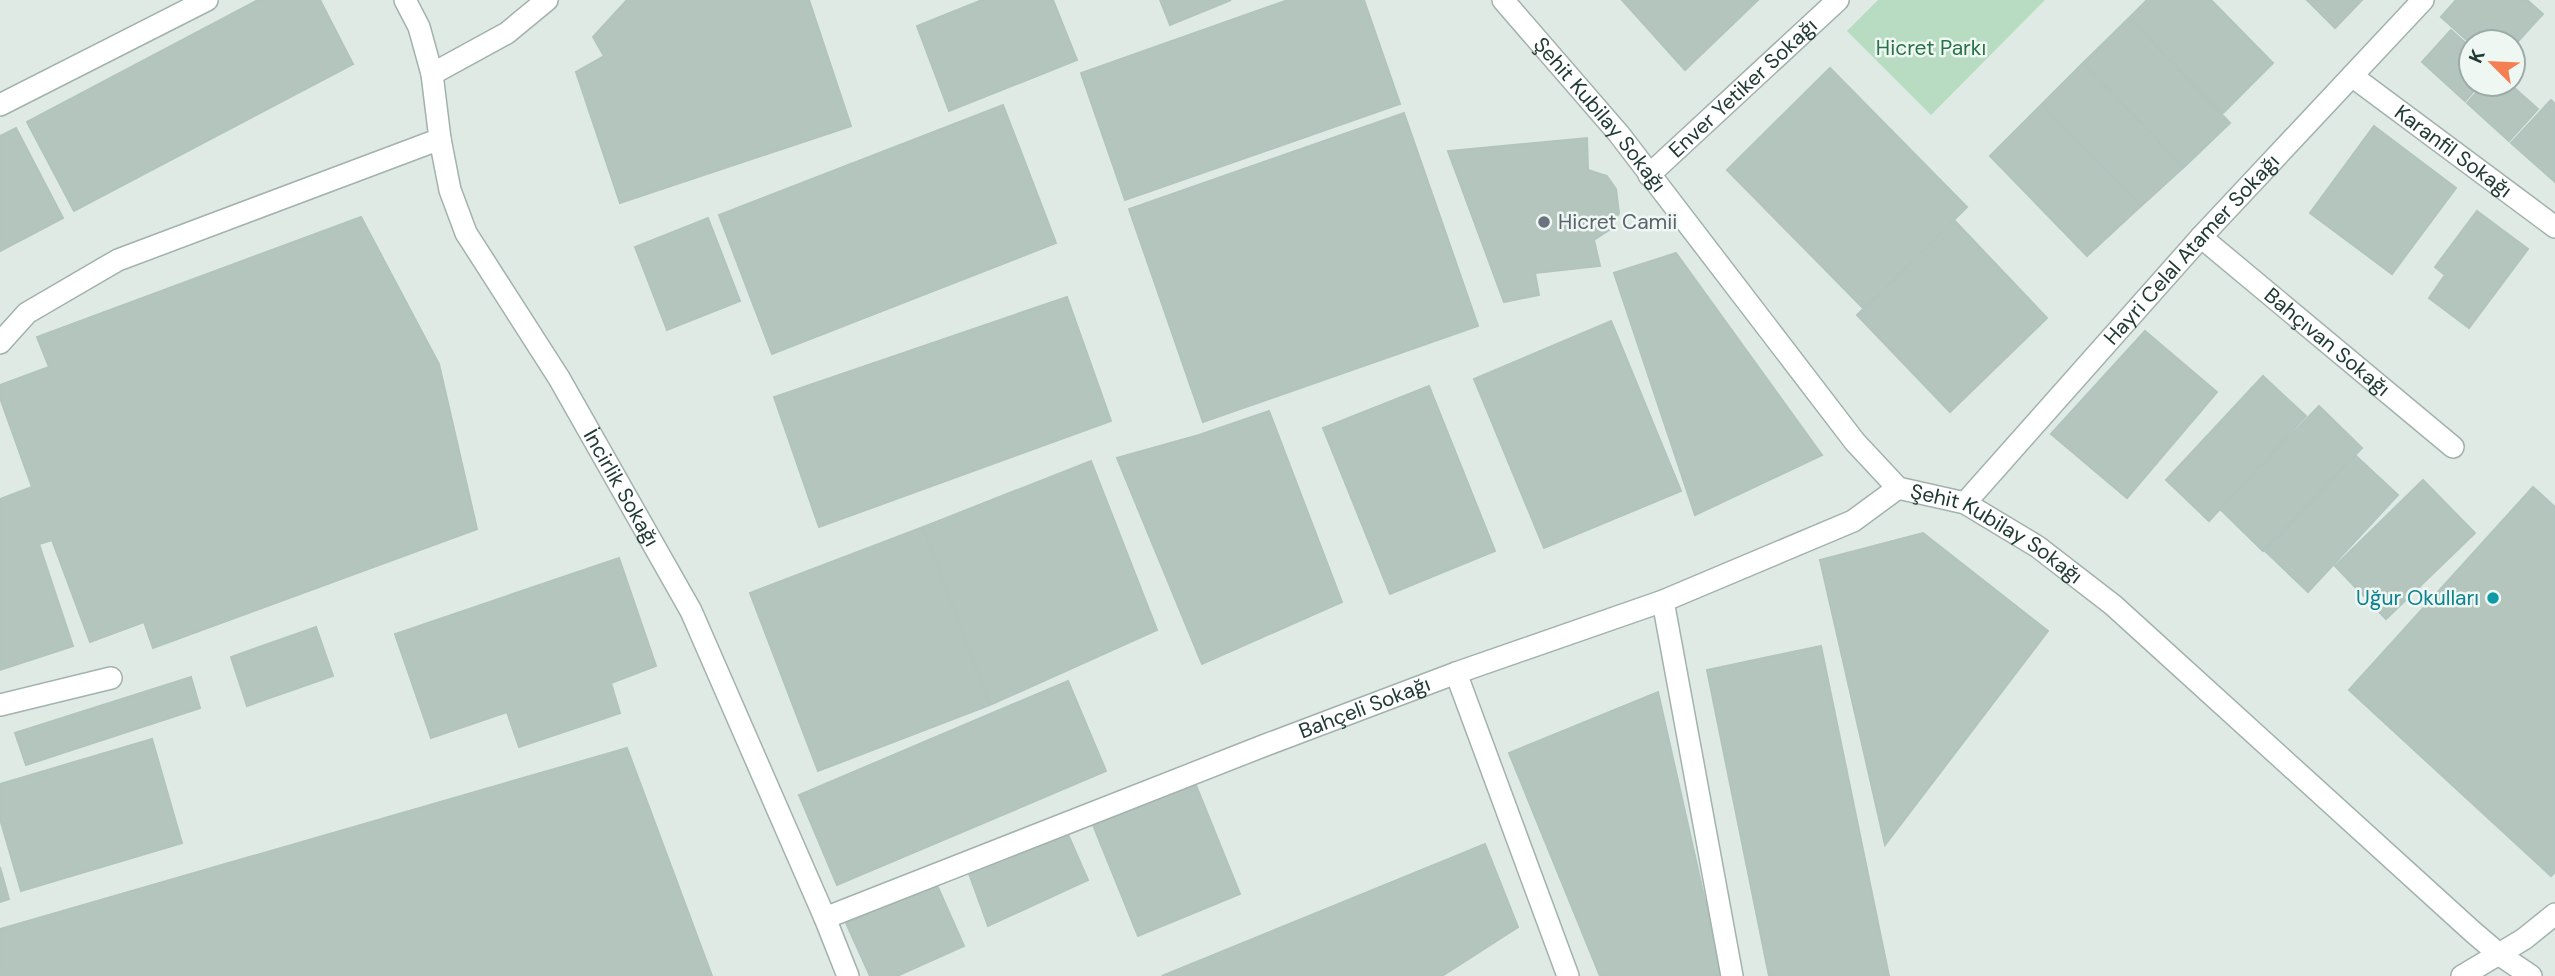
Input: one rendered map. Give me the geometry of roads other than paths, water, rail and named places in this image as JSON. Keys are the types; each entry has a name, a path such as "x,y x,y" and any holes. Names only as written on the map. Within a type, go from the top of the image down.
{"street":[{"path":"0,105 206,0"},
{"name":"İncirlik Sokağı","path":"405,0 419,27 432,74 450,190 466,233 559,378 691,611 848,976"},
{"path":"432,74 507,33 547,0"},
{"name":"Şehit Kubilay Sokağı","path":"1503,0 1619,134 1855,442 1898,488 1965,503 2038,547 2113,605 2500,955 2531,976"},
{"name":"Enver Yetiker Sokağı","path":"1649,175 1838,0"},
{"name":"Hayri Celal Atamer Sokağı","path":"1965,503 2202,237 2423,0"},
{"name":"Karanfil Sokağı","path":"2352,76 2555,227"},
{"path":"0,343 27,313 118,260 440,139"},
{"name":"Bahçıvan Sokağı","path":"2202,237 2453,447"},
{"name":"Bahçeli Sokağı","path":"825,918 1263,746 1456,673 1663,601 1853,521 1898,488"},
{"path":"1663,601 1732,976"},
{"path":"1456,673 1568,976"},
{"path":"0,705 111,678"},
{"path":"2462,976 2524,939 2555,914"}],"place":[{"name":"Hicret Camii","path":"1544,222"},
{"name":"Uğur Okulları","path":"2493,598"}],"park label":[{"name":"Hicret Parkı","path":"1931,48"}]}
